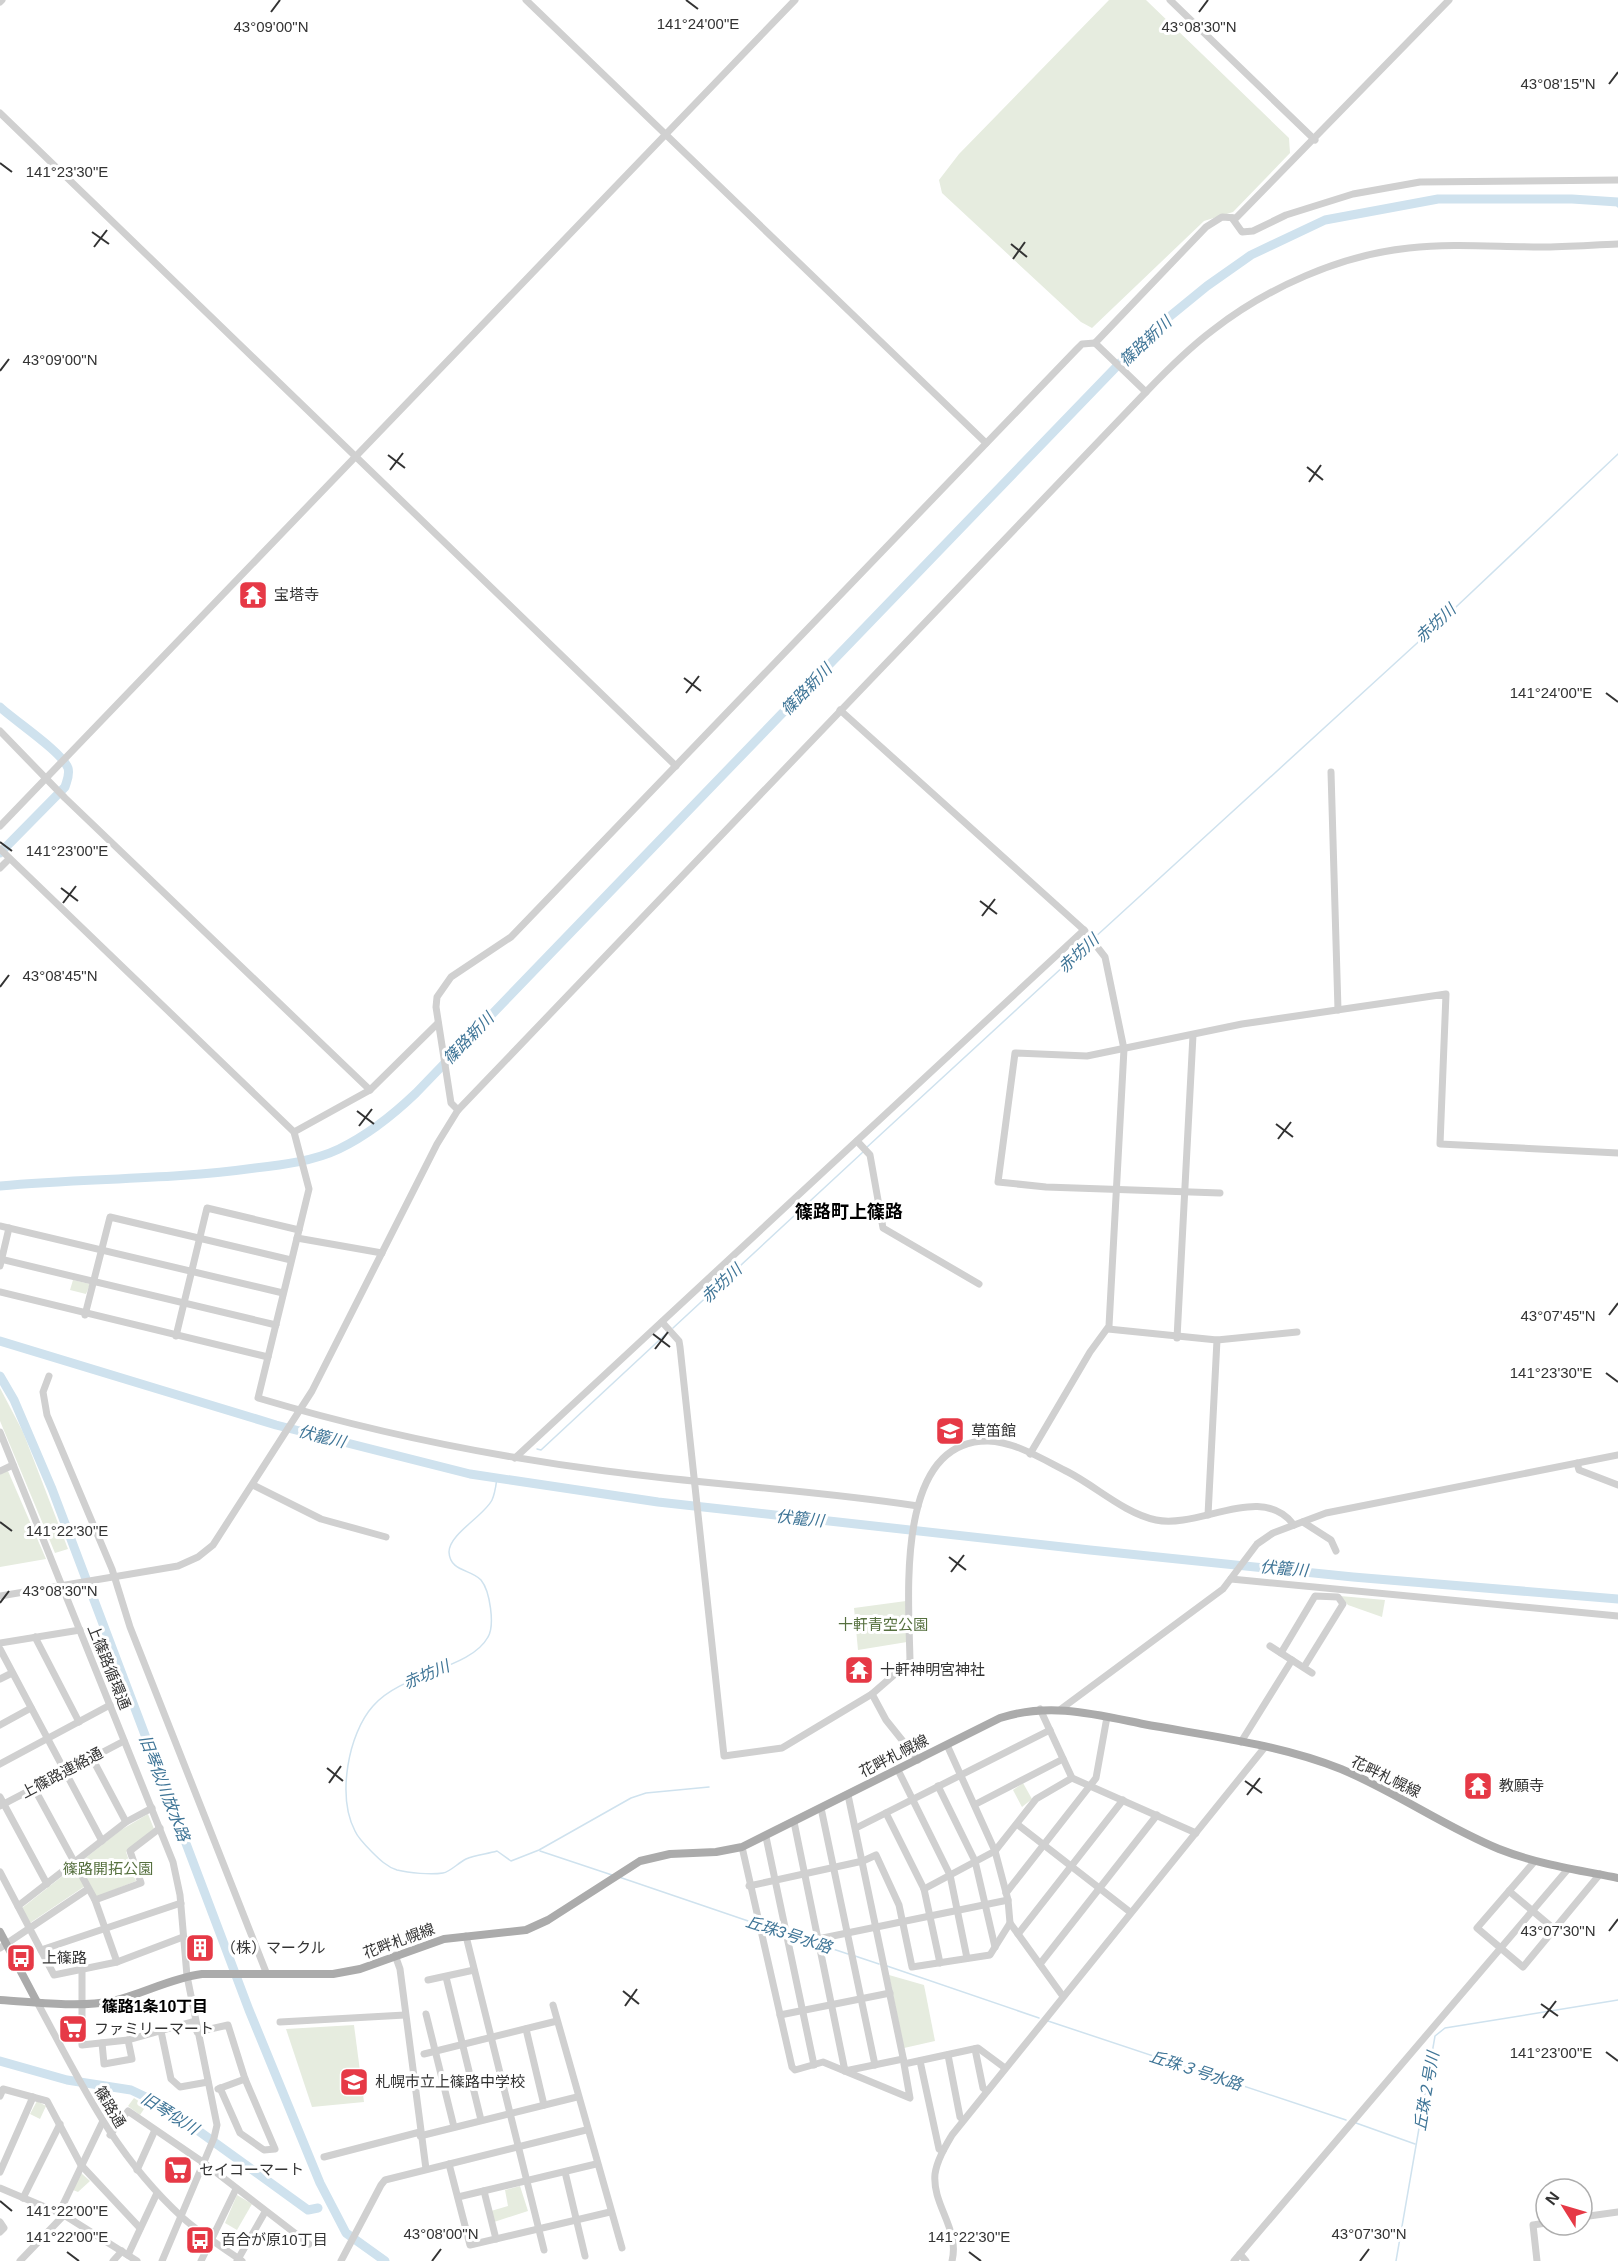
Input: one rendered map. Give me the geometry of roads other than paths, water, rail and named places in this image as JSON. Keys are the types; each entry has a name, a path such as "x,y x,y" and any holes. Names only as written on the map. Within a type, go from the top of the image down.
{"main road":[{"name":"花畔札幌線","path":"187,1976 254,1972 333,1974 360,1969 428,1943 466,1936 526,1930 548,1920 640,1861 659,1856 716,1852 742,1847 1000,1718 1040,1708 1060,1709 1241,1742 1340,1768 1496,1848 1535,1861 1618,1878"},
{"name":"篠路通","path":"0,1932 3,1946 37,2002"},
{"path":"0,2000 82,2003 112,2001 187,1976"}],"street":[{"path":"526,0 986,443"},
{"path":"0,826 795,0"},
{"path":"1170,0 1315,140"},
{"path":"1098,346 1206,227 1222,217 1236,218 1315,140 1449,0"},
{"path":"0,112 676,766"},
{"path":"1232,218 1242,232 1253,231 1286,215 1353,194 1432,181 1618,180"},
{"path":"0,1596 178,1566 198,1557 213,1545 300,1411 338,1344 437,1144 458,1110 1146,392 1214,330 1258,300 1306,277 1355,260 1407,248 1474,243 1539,247 1618,244"},
{"path":"458,1110 451,1100 439,1026 437,997 451,977 511,937 1082,344 1098,346 1146,392"},
{"path":"840,710 1085,932 1105,957 1124,1049 1108,1329 1090,1352 1030,1454"},
{"path":"0,731 64,798 370,1090"},
{"path":"1331,772 1338,1010"},
{"path":"0,849 295,1136 308,1186 258,1398 366,1427 515,1458 694,1484 868,1498 918,1509"},
{"path":"0,868 8,857"},
{"path":"515,1458 668,1327 858,1143 1085,932"},
{"path":"1220,1194 1046,1187 998,1182 1015,1053 1087,1056 1193,1035 1446,994 1440,1144 1618,1153"},
{"path":"295,1136 370,1090 439,1026"},
{"path":"1177,1338 1193,1035"},
{"path":"858,1143 869,1154 883,1228 979,1284"},
{"path":"176,1336 207,1208 298,1234 382,1253"},
{"path":"85,1315 110,1217 291,1260"},
{"path":"0,1226 283,1293"},
{"path":"9,1228 1,1261 276,1325"},
{"path":"0,1292 85,1315 268,1357"},
{"path":"668,1327 680,1347 724,1756 782,1748 872,1694 910,1661 909,1579 918,1509 931,1470 949,1453 978,1442 989,1441 1013,1446 1089,1483 1145,1517 1174,1521 1266,1505 1289,1518 1294,1525"},
{"path":"1108,1329 1177,1338 1217,1340 1297,1332"},
{"path":"1208,1515 1217,1340"},
{"path":"49,1376 43,1392 47,1415 266,1972"},
{"name":"上篠路循環通","path":"0,1431 173,1862 181,1903 187,1976 217,2125 204,2163"},
{"path":"1060,1709 1223,1589 1262,1539 1326,1513 1618,1455"},
{"path":"1577,1463 1579,1470 1618,1485"},
{"path":"0,1471 13,1465"},
{"path":"253,1485 321,1519 386,1537"},
{"path":"1303,1522 1331,1540 1336,1551"},
{"path":"1232,1578 1618,1616"},
{"path":"1281,1653 1315,1596 1338,1597 1343,1604 1304,1667"},
{"path":"0,1643 80,1630"},
{"path":"35,1637 79,1722"},
{"path":"1270,1646 1312,1673"},
{"path":"0,1649 102,1841"},
{"path":"1241,1742 1292,1660"},
{"path":"0,1679 12,1672"},
{"path":"872,1694 886,1720 918,1760"},
{"path":"0,1764 110,1705"},
{"path":"0,1725 31,1708"},
{"path":"1040,1708 1072,1778 1196,1833"},
{"path":"819,1942 848,1933 985,1904 1007,1896 1096,1778 1107,1717"},
{"path":"856,1828 1050,1730"},
{"name":"上篠路連絡通","path":"1,1802 34,1788 124,1741"},
{"path":"947,1745 976,1804 995,1851 1007,1896 1010,1923 1062,1995"},
{"path":"952,2261 953,2235 936,2188 935,2174 943,2151 963,2120 1062,1995 1265,1747"},
{"path":"92,1758 126,1822"},
{"path":"976,1804 1063,1759"},
{"path":"898,1770 950,1875 967,1958"},
{"path":"924,1890 995,1851 1036,1799 1072,1778"},
{"path":"938,1786 975,1862 995,1947"},
{"path":"34,1788 95,1900 117,1962"},
{"path":"742,1847 749,1886 792,2067 795,2070 823,2062 910,2098 848,1795"},
{"path":"1018,1934 1123,1800"},
{"path":"1,1802 47,1884"},
{"path":"18,1906 126,1822 152,1808"},
{"path":"822,1808 875,2065"},
{"path":"886,1812 924,1890 940,1963"},
{"path":"1040,1964 1156,1815"},
{"path":"794,1822 845,2071"},
{"path":"1017,1824 1130,1912"},
{"path":"95,1900 141,1883 130,1851 160,1828"},
{"path":"766,1837 814,2065"},
{"path":"749,1886 863,1861 876,1855 899,1905 912,1967 990,1955 1010,1923"},
{"path":"1535,1861 1477,1928 1523,1967 1600,1874"},
{"path":"1234,2261 1499,1947 1568,1869"},
{"path":"0,1872 54,1975 117,1962 183,1937"},
{"path":"3,1946 29,1926 88,1889"},
{"path":"1509,1891 1554,1929"},
{"path":"41,1950 181,1903"},
{"path":"466,1936 544,2250"},
{"path":"395,1955 400,1969 426,2169"},
{"path":"82,1969 82,2045 128,2040 195,2021"},
{"path":"428,1980 474,1970"},
{"path":"446,1977 481,2120"},
{"path":"780,2015 890,1993"},
{"name":"篠路通","path":"37,2002 102,2123 137,2170 181,2216 239,2260"},
{"path":"553,2005 586,2130 622,2248"},
{"path":"426,2014 453,2127"},
{"path":"280,2022 405,2015"},
{"path":"424,2054 557,2021"},
{"path":"197,2032 228,2025 245,2079 274,2150 270,2152 240,2133 220,2088"},
{"path":"526,2030 544,2105"},
{"path":"160,2031 171,2079 180,2087 208,2082"},
{"path":"102,2043 104,2064 132,2059 128,2040"},
{"path":"845,2071 904,2061 920,2061 978,2048 1005,2068"},
{"path":"975,2049 983,2088 987,2091"},
{"path":"948,2055 960,2117 963,2120"},
{"path":"920,2061 939,2149 943,2151"},
{"path":"210,2091 245,2079"},
{"path":"0,2096 3,2089 47,2101 81,2165 141,2228"},
{"path":"0,2172 33,2097"},
{"path":"324,2157 577,2097"},
{"path":"110,2135 128,2111 204,2163 309,2244"},
{"path":"20,2261 61,2214 81,2165 102,2123"},
{"path":"23,2198 60,2124"},
{"path":"137,2170 155,2130"},
{"path":"341,2261 386,2180 586,2130"},
{"path":"162,2261 204,2163"},
{"path":"450,2164 470,2245 610,2212"},
{"path":"458,2197 596,2164"},
{"path":"565,2172 585,2256"},
{"path":"0,2188 61,2214 137,2261"},
{"path":"201,2261 236,2189"},
{"path":"484,2191 496,2239"},
{"path":"113,2261 125,2253 141,2228 157,2193"},
{"path":"239,2260 265,2212"},
{"path":"1594,2215 1618,2212"},
{"path":"0,2222 4,2228 0,2232"},
{"path":"1534,2237 1537,2261"},
{"path":"1240,2254 1246,2261"}],"waterway":[{"name":"篠路新川","path":"0,1186 191,1175 298,1162 339,1149 389,1117 416,1093 1147,335 1207,286 1251,255 1325,220 1438,199 1572,199 1618,202"},
{"name":"赤坊川","path":"1613,202 1618,207"},
{"name":"赤坊川","path":"1093,939 1438,624 1618,454"},
{"path":"0,707 57,754 64,761 69,773 65,787 0,853"},
{"name":"赤坊川","path":"866,1148 1090,942"},
{"name":"赤坊川","path":"673,1328 863,1152"},
{"name":"赤坊川","path":"537,1449 541,1450 667,1333"},
{"name":"伏籠川","path":"0,1341 276,1425 470,1474 658,1502 1090,1550 1353,1577 1618,1599"},
{"name":"旧琴似川放水路","path":"0,1376 14,1400 52,1489 249,2010 320,2183 346,2233 385,2261"},
{"name":"赤坊川","path":"497,1478 492,1500 460,1532 449,1552 450,1558 457,1567 477,1576 484,1585 489,1600 490,1632 479,1648 467,1657 401,1686 373,1706 364,1718 352,1749 346,1783 350,1817 358,1836 377,1857 393,1869 432,1874 443,1873 466,1859 497,1851 511,1861 539,1850 631,1798 646,1793 709,1787"},
{"name":"丘珠3号水路","path":"540,1851 612,1875"},
{"name":"丘珠3号水路","path":"619,1877 757,1924"},
{"name":"丘珠3号水路","path":"761,1925 782,1932"},
{"name":"丘珠3号水路","path":"790,1935 817,1944"},
{"name":"丘珠3号水路","path":"821,1945 848,1954"},
{"name":"丘珠3号水路","path":"855,1956 879,1964"},
{"name":"丘珠3号水路","path":"887,1966 1039,2018"},
{"name":"丘珠２号川","path":"1396,2261 1435,2036 1445,2028 1618,2000"},
{"name":"丘珠３号水路","path":"1048,2021 1346,2120"},
{"name":"旧琴似川","path":"0,2061 67,2080 131,2090 171,2111 308,2210 318,2208"},
{"name":"丘珠３号水路","path":"1356,2123 1415,2144"}],"place":[{"name":"宝塔寺","path":"253,595"},
{"name":"草笛館","path":"950,1431"},
{"name":"十軒神明宮神社","path":"859,1670"},
{"name":"教願寺","path":"1478,1786"},
{"name":"（株）マークル","path":"200,1948"},
{"name":"上篠路","path":"21,1958"},
{"name":"ファミリーマート","path":"73,2029"},
{"name":"札幌市立上篠路中学校","path":"354,2082"},
{"name":"セイコーマート","path":"178,2170"},
{"name":"百合が原10丁目","path":"200,2240"}],"district":[{"name":"篠路町上篠路","path":"849,1212"},
{"name":"篠路1条10丁目","path":"155,2006"}],"park label":[{"name":"十軒青空公園","path":"883,1625"},
{"name":"篠路開拓公園","path":"108,1869"}]}
